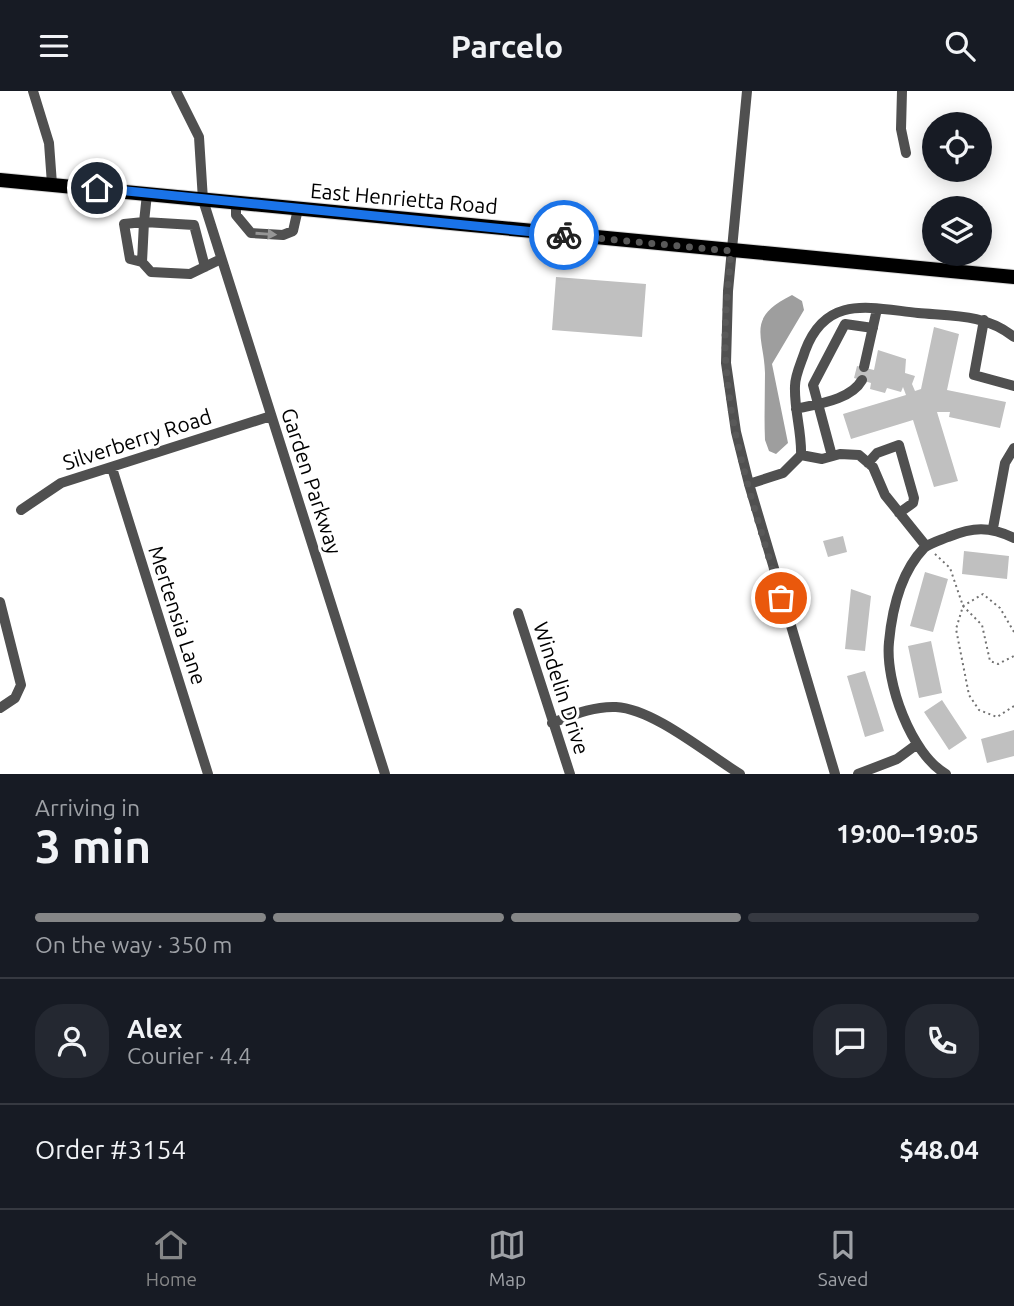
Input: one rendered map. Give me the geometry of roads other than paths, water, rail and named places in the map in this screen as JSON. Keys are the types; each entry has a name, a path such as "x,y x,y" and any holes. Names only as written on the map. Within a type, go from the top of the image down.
{"main road":[{"name":"East Henrietta Road","path":"0,180 1014,277"}],"street":[{"path":"33,91 49,143 52,184"},
{"name":"Garden Parkway","path":"176,91 199,137 203,200 385,774"},
{"path":"747,91 731,251 726,363 736,432 749,484 835,774"},
{"path":"902,91 901,129 906,153"},
{"path":"142,261 147,194"},
{"path":"236,203 236,215 251,233 283,235 293,231 298,209"},
{"path":"205,267 194,225 145,222 124,224 130,259 142,261 151,272 190,274 205,267 221,259"},
{"path":"749,484 783,473 801,455 802,434 794,383 815,329 834,312 856,307 984,320 1000,325 1014,337"},
{"path":"864,367 877,309"},
{"path":"984,320 974,375 1014,386"},
{"path":"832,456 813,385 841,329 850,323 873,328"},
{"path":"796,409 857,389 862,380"},
{"name":"Silverberry Road","path":"21,510 48,489 271,416"},
{"path":"867,463 877,453 899,445 914,498 913,503 899,513"},
{"path":"993,528 1005,463 1014,448"},
{"path":"801,455 822,459 859,455 899,513 926,546"},
{"name":"Mertensia Lane","path":"111,468 208,774"},
{"path":"946,774 916,745 895,688 888,644 897,600 908,571 926,546 969,529 993,528 1014,538"},
{"path":"0,602 21,685 15,698 0,708"},
{"name":"Windelin Drive","path":"518,613 570,774"},
{"path":"552,723 589,710 628,709 652,719 727,771 740,774"},
{"path":"858,774 897,759 916,745"}]}
